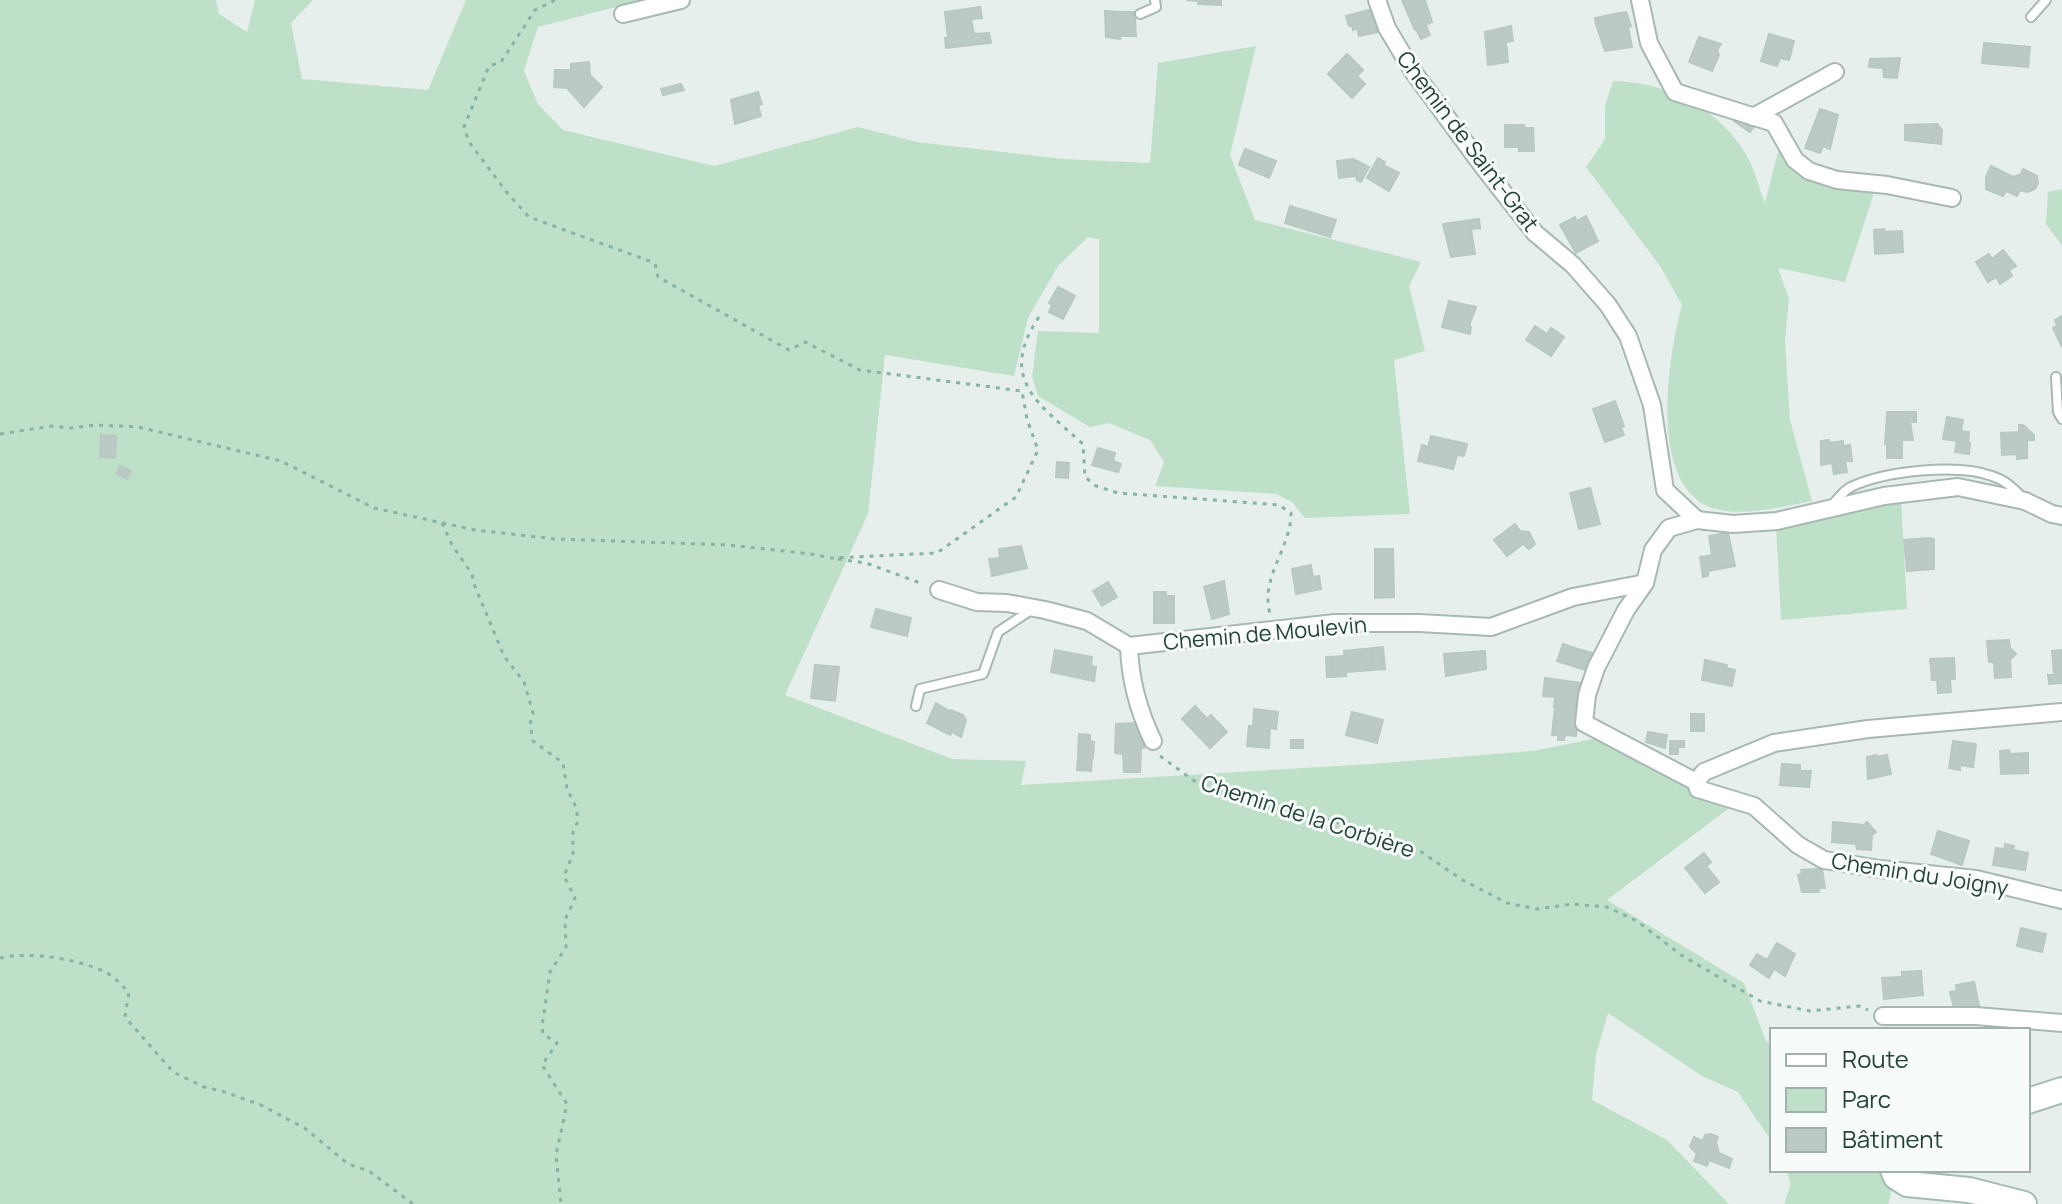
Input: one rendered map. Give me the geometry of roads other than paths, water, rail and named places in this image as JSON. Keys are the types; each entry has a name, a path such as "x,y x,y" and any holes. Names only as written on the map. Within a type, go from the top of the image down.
{"street":[{"path":"623,14 681,0"},
{"name":"Chemin de Saint-Grat","path":"1377,0 1387,28 1412,70 1481,164 1535,233 1573,265 1608,305 1628,336 1652,405 1665,490 1697,520"},
{"path":"1640,0 1649,43 1675,92 1774,123 1795,160 1809,171 1837,180 1887,185 1952,198"},
{"path":"1753,117 1835,72"},
{"path":"1697,520 1733,524 1777,521 1884,496 1958,487 2025,501 2062,516"},
{"name":"Chemin du Joigny","path":"1697,520 1669,528 1653,550 1645,583 1626,610 1596,668 1587,695 1584,723 1696,782 1698,789 1754,806 1798,845 1824,860 1976,879 2062,900"},
{"name":"Chemin de Moulevin","path":"1129,646 1335,623 1491,627 1573,597 1645,583"},
{"path":"939,590 977,602 1035,608 1087,621 1129,646 1130,677 1141,717 1153,741"},
{"path":"1696,782 1704,772 1774,743 1868,729 2062,712"},
{"path":"1883,1016 1976,1016 2062,1023"},
{"path":"2030,1100 2062,1090"},
{"path":"1894,1172 1907,1184 1969,1190 2024,1204"}],"lane":[{"path":"1140,14 1156,7 1155,0"},
{"path":"2031,17 2046,0"},
{"path":"2056,377 2058,412 2062,419"},
{"path":"916,706 920,689 983,674 998,632 1035,608"}]}
